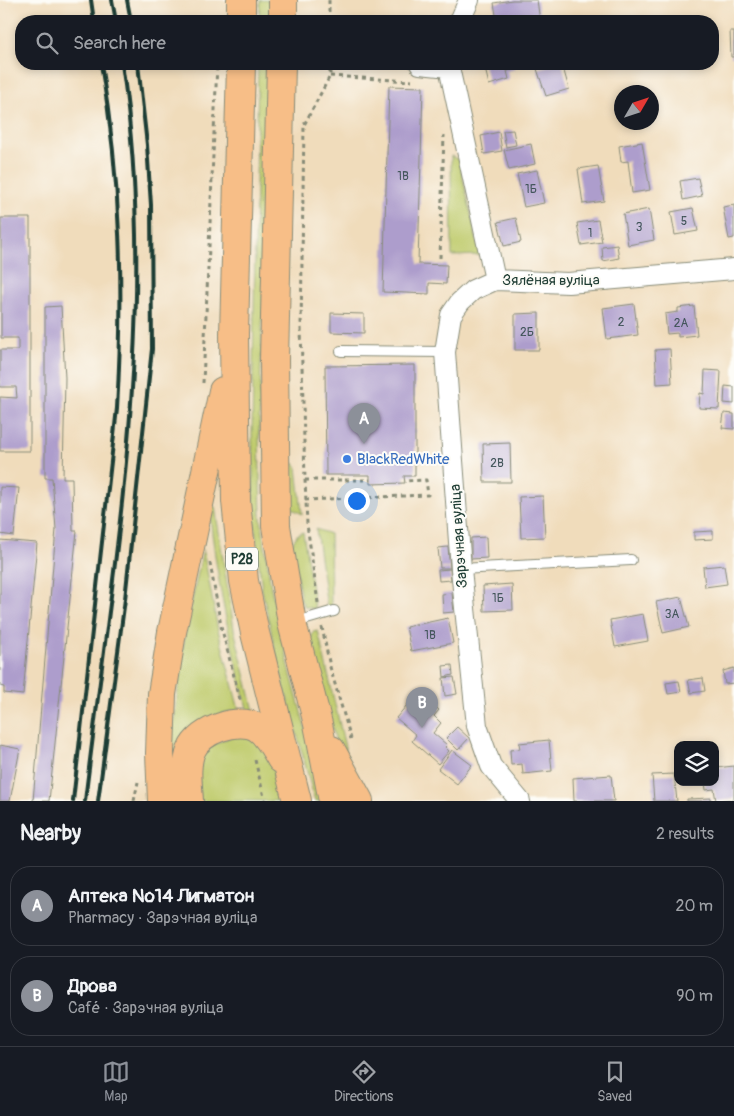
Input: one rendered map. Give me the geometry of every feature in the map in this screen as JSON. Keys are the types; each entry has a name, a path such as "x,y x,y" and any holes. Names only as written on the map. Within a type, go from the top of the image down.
{"highway":[{"path":"241,0 241,15"},
{"path":"283,0 283,15"},
{"name":"Р28","path":"240,70 234,334 236,501 244,582 294,789"},
{"name":"Р28","path":"281,70 274,360 276,526 292,623 318,724 334,801"},
{"name":"Р28","path":"162,801 160,753 162,694 172,632 234,334"},
{"name":"Р28","path":"189,801 188,765 192,749 200,739 217,729 232,724 246,723 258,728 273,745 294,789"},
{"name":"Р28","path":"318,724 359,801"}],"street":[{"path":"463,15 469,0"},
{"name":"Зялёная вуліца","path":"450,70 494,280 568,283 734,269"},
{"name":"Зарэчная вуліца","path":"494,280 474,290 460,302 451,315 445,352 460,569 477,726 491,766 520,801"}],"lane":[{"path":"341,351 445,352"},
{"path":"460,569 631,560"},
{"path":"292,623 334,611"}],"path":[{"path":"329,0 330,15"},
{"path":"203,386 208,319 208,255 217,70"},
{"path":"330,70 330,76 304,125 300,327 305,500 320,616 330,667 353,746"},
{"path":"330,76 418,72"},
{"path":"440,258 444,131"},
{"path":"305,480 370,480"},
{"path":"305,500 428,495 426,480 404,481"},
{"path":"208,554 221,626 243,710"},
{"path":"254,756 265,801"}],"green space":[{"path":"260,0 272,0 271,15 259,15"},
{"path":"258,70 270,70 259,431 261,518 271,588 291,675 325,801 315,801 281,675 262,590 254,519 252,434"},
{"path":"451,156 459,160 480,255 452,256"},
{"path":"290,463 295,464 297,467 302,514 288,506"},
{"path":"209,507 215,507 234,629 255,715 248,712 235,661 220,585"},
{"path":"316,529 330,534 331,606 327,607"},
{"path":"303,532 315,609 305,607 301,601 292,544 297,535"},
{"path":"203,549 218,630 239,710 222,713 176,801 171,744 185,634"},
{"path":"318,631 347,756 337,746 310,642 313,632"},
{"path":"244,731 270,754 281,801 200,801 199,772 205,748"}],"building":[{"path":"512,0 537,0 539,15 496,15 494,3"},
{"path":"730,31 734,31 734,57 731,57"},
{"path":"485,70 511,70 507,71 509,79 489,85"},
{"path":"537,70 564,70 569,89 546,96"},
{"path":"389,86 423,87 418,264 447,265 446,284 429,283 429,294 383,292"},
{"path":"513,130 516,145 506,147 503,131"},
{"path":"499,132 502,151 484,154 481,136"},
{"path":"642,142 650,190 632,193 628,161 621,162 619,146"},
{"path":"531,144 535,164 509,170 504,150"},
{"path":"598,166 604,201 583,204 578,169"},
{"path":"537,170 544,203 524,207 517,174"},
{"path":"698,178 702,196 683,200 680,181"},
{"path":"734,205 734,238 729,239 723,207"},
{"path":"693,208 698,231 675,235 671,212"},
{"path":"649,209 654,240 628,245 623,214"},
{"path":"1,218 30,218 30,451 0,451 0,397 17,398 16,387 0,387 0,350 18,350 18,338 1,338"},
{"path":"516,218 521,242 504,246 498,222"},
{"path":"598,220 602,242 581,245 577,223"},
{"path":"617,245 619,258 603,261 602,247"},
{"path":"634,304 638,335 607,339 603,308"},
{"path":"61,306 65,378 63,478 72,478 73,531 77,531 49,801 33,801 56,529 52,478 45,478 45,307"},
{"path":"694,306 697,335 678,337 678,333 667,334 665,314 678,312 678,308"},
{"path":"331,313 364,314 364,333 331,332"},
{"path":"539,313 539,350 515,350 515,314"},
{"path":"670,349 672,383 657,384 655,350"},
{"path":"415,365 415,476 404,476 405,483 370,484 370,475 326,475 325,366"},
{"path":"705,370 721,371 719,409 699,408 700,393 704,394"},
{"path":"725,386 734,387 734,404 724,403"},
{"path":"724,413 734,414 734,429 722,428"},
{"path":"510,443 511,482 484,482 483,444"},
{"path":"0,487 19,488 14,536 0,534"},
{"path":"543,496 545,537 521,538 519,497"},
{"path":"713,531 713,539 694,540 694,532"},
{"path":"486,537 487,558 471,559 471,538"},
{"path":"0,540 37,543 23,695 4,693 4,687 0,686"},
{"path":"448,547 450,568 440,568 438,548"},
{"path":"724,565 727,584 705,587 703,567"},
{"path":"450,569 451,580 439,581 438,570"},
{"path":"512,584 513,610 484,611 483,586"},
{"path":"452,593 454,612 443,613 442,594"},
{"path":"681,597 689,627 663,633 656,602"},
{"path":"643,614 648,641 615,647 610,620"},
{"path":"448,618 453,643 411,651 406,627"},
{"path":"452,665 453,675 444,677 443,666"},
{"path":"734,668 734,683 725,684 723,671"},
{"path":"454,677 457,694 445,696 443,678"},
{"path":"703,678 705,691 691,693 688,680"},
{"path":"679,681 681,692 668,694 666,683"},
{"path":"418,692 439,710 434,716 441,723 433,733 447,745 445,747 449,751 438,764 412,741 416,735 396,718"},
{"path":"457,727 469,738 458,750 446,738"},
{"path":"549,740 552,771 523,774 522,764 511,765 510,750 520,749 519,743"},
{"path":"0,745 20,749 10,801 0,801"},
{"path":"452,750 472,765 457,784 438,769"},
{"path":"734,766 734,799 716,801 714,789 706,790 706,786 719,786 719,768"},
{"path":"674,774 677,801 654,801 652,775"},
{"path":"611,775 614,801 574,801 573,778"},
{"path":"711,798 711,801 687,801 687,799"}],"railway":[{"path":"91,0 93,15"},
{"path":"112,0 115,15"},
{"path":"127,0 130,15"},
{"path":"73,801 117,408 119,364 120,278 117,193 102,70"},
{"path":"85,801 119,525 129,433 135,341 136,249 133,157 123,70"},
{"path":"98,801 125,599 152,349 151,205 139,70"}],"place":[{"name":"Аптека №14 Лигматон","path":"364,444"},
{"name":"BlackRedWhite","path":"347,459"},
{"name":"Дрова","path":"422,728"}]}
